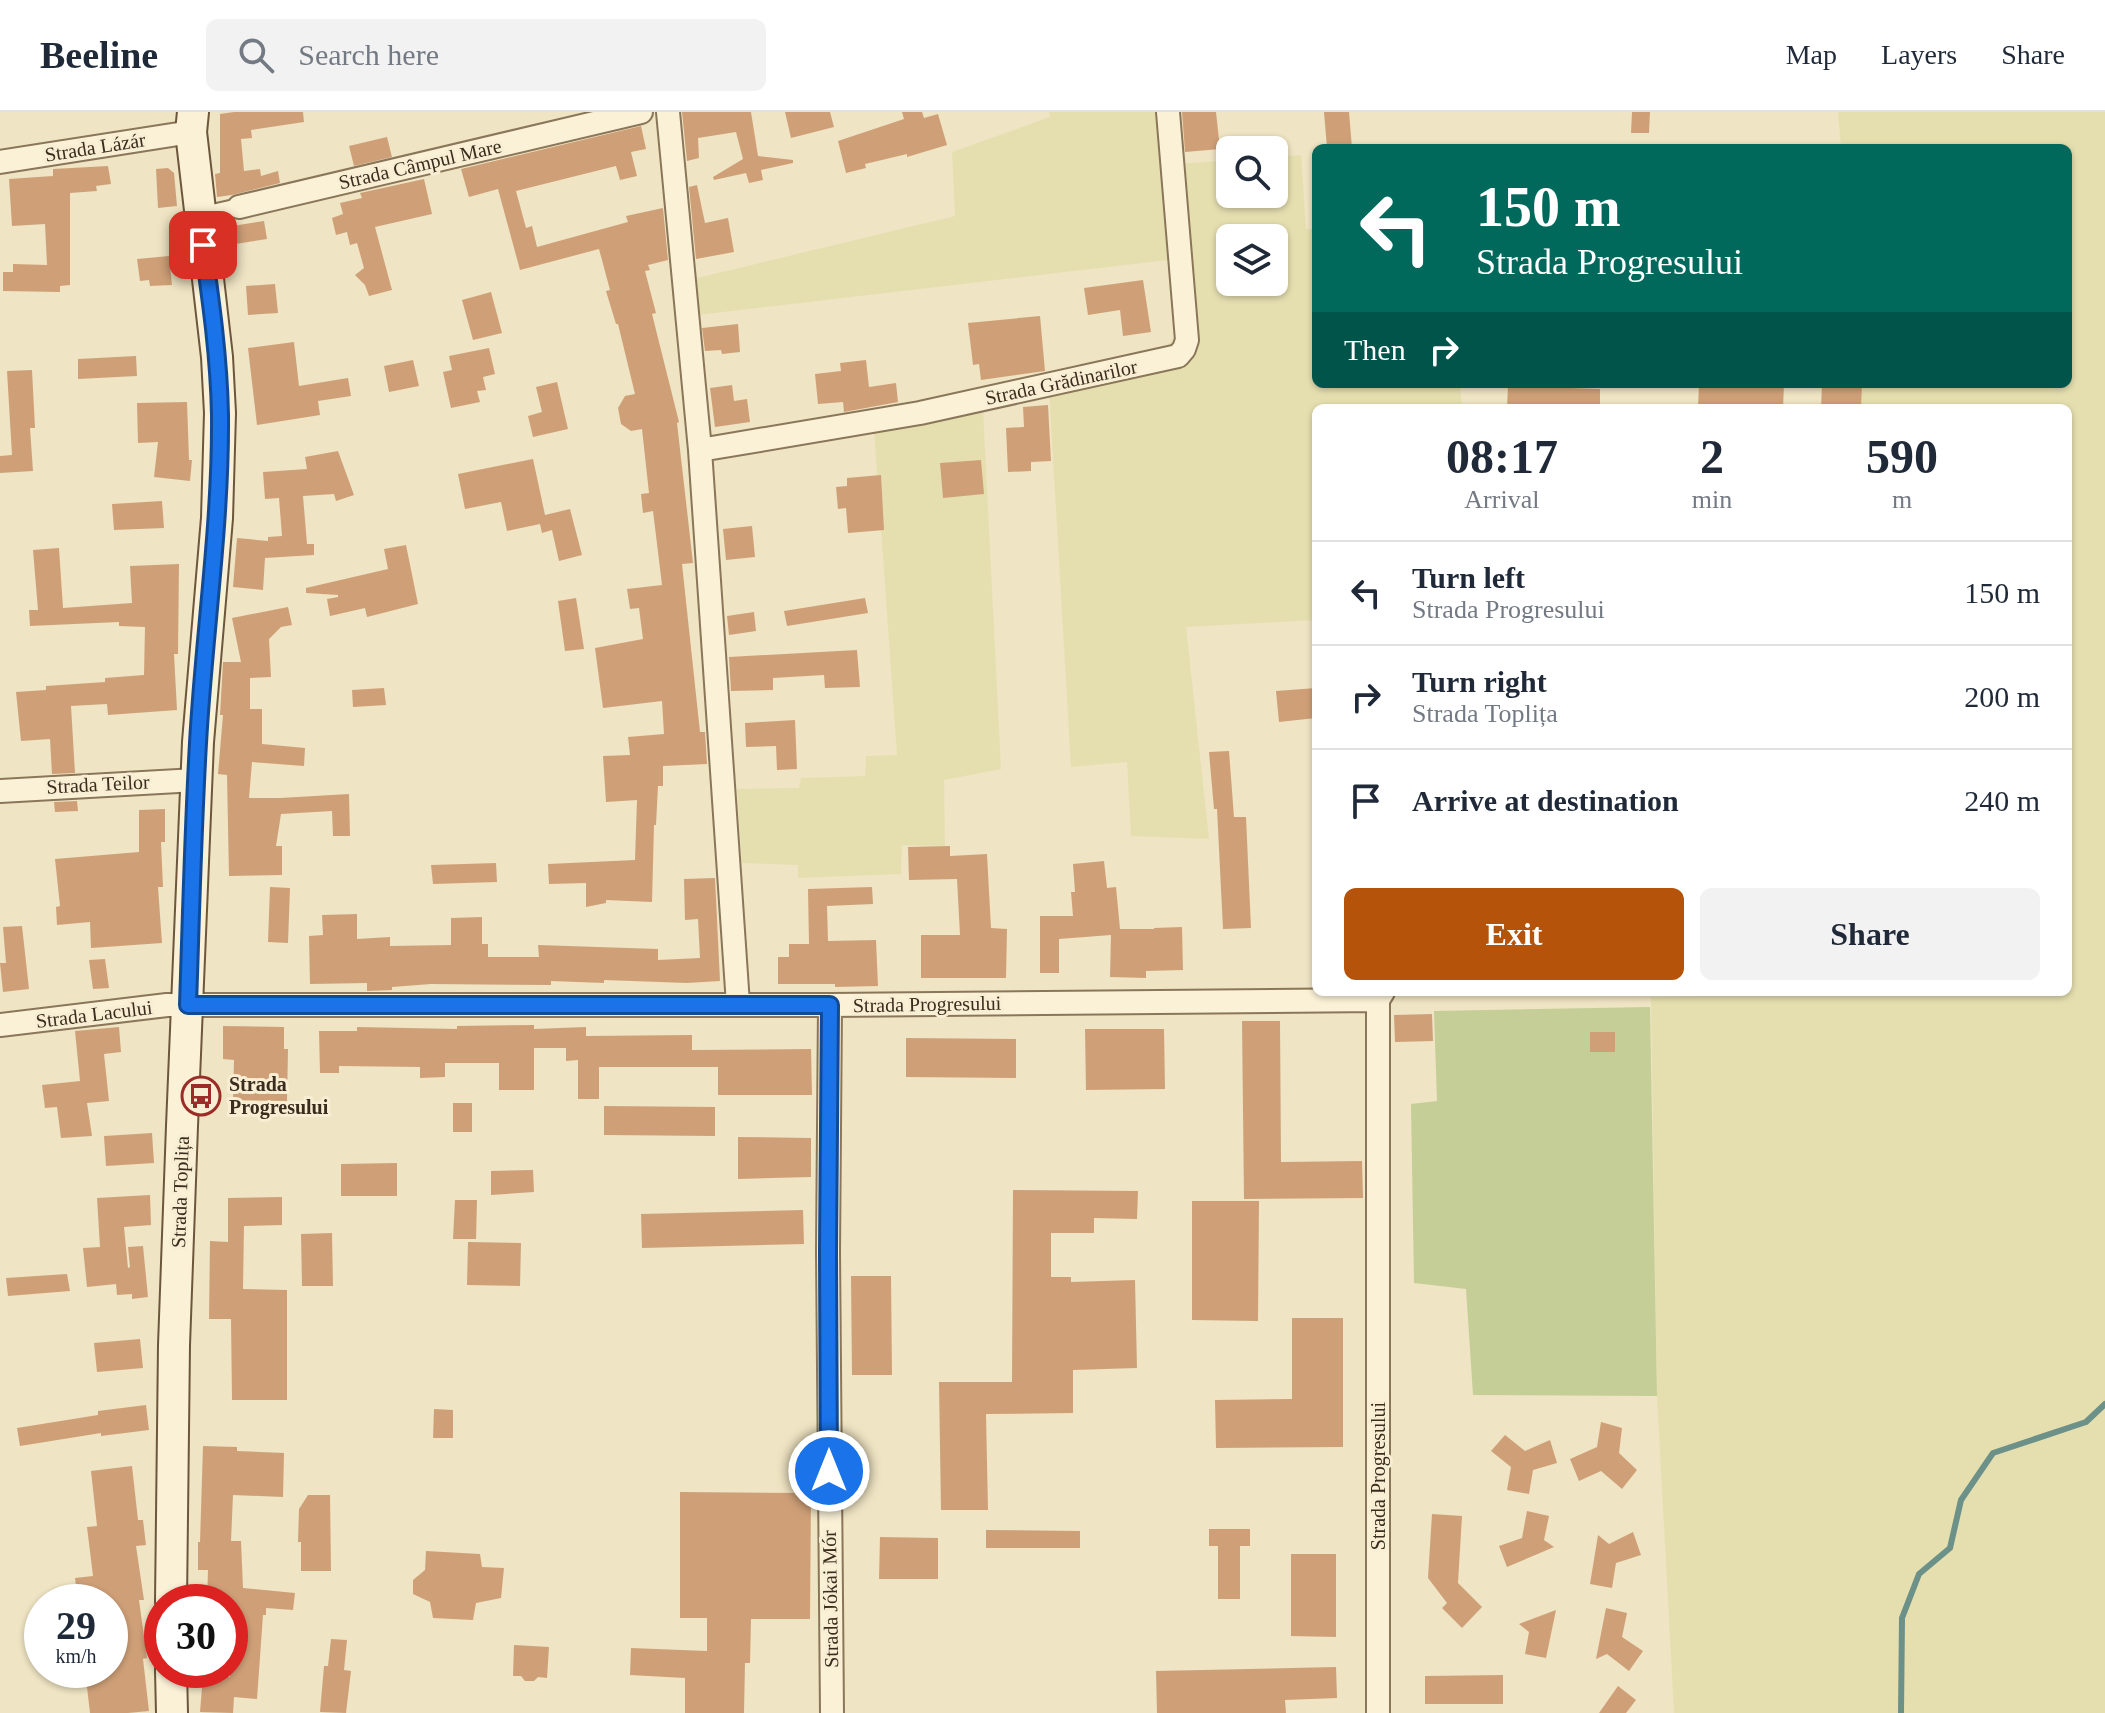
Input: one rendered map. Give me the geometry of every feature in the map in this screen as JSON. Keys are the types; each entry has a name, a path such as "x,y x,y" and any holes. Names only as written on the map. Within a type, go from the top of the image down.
{"main road":[{"name":"Strada Toplița","path":"171,1584 175,1329 196,780 217,518 220,413 192,122"},
{"path":"171,1688 172,1713"}],"street":[{"name":"Strada Câmpul Mare","path":"199,216 641,112"},
{"path":"668,112 700,450 738,1004"},
{"name":"Strada Grădinarilor","path":"700,450 920,413 1178,356 1187,340 1168,112"},
{"name":"Strada Lázár","path":"0,162 192,122"},
{"name":"Strada Teilor","path":"0,791 196,780"},
{"name":"Strada Progresului","path":"188,1005 830,1005 1380,996 1378,1713"},
{"name":"Strada Lacului","path":"0,1025 188,1005"},
{"name":"Strada Jókai Mór","path":"830,1005 828,1268 832,1713"}],"shaded area":[{"path":"1049,112 1175,112 1179,164 1216,161 1216,208 1288,208 1288,156 1301,155 1306,229 1312,229 1312,388 1460,388 1462,404 1312,404 1312,620 1186,627 1209,839 1131,836 1127,762 1071,767 1048,372 1165,350 1178,331 1168,260 697,315 693,279 955,216 952,152 1050,117"},
{"path":"1838,112 2105,112 2105,1713 1674,1713 1657,1396 1651,997 2072,996 2072,404 1861,404 1859,388 2072,388 2072,144 1841,144"},
{"path":"983,409 1001,769 944,780 945,846 902,845 901,874 798,878 798,865 742,863 737,789 799,788 801,778 865,776 866,756 897,755 874,429"}],"green space":[{"path":"1650,1007 1657,1396 1473,1395 1466,1289 1414,1283 1411,1104 1437,1101 1434,1011"}],"building":[{"path":"303,112 304,122 251,130 252,138 241,139 244,171 260,169 261,176 278,171 280,183 217,197 215,174 220,173 220,114"},
{"path":"682,112 751,112 758,156 793,160 793,163 761,170 763,180 749,183 746,173 714,180 713,177 743,159 736,132 698,138 699,158 687,161"},
{"path":"785,112 830,112 834,127 791,138"},
{"path":"902,112 922,112 924,118 938,114 947,145 907,157 907,154 865,164 866,168 846,173 838,141 904,119"},
{"path":"1182,112 1216,112 1219,136 1216,136 1216,149 1185,152"},
{"path":"1324,112 1349,112 1352,144 1327,144"},
{"path":"1632,112 1650,112 1649,133 1631,133"},
{"path":"641,126 646,149 631,152 637,176 620,180 616,166 516,191 526,228 532,226 537,247 628,222 626,216 663,208 668,260 648,265 650,270 645,271 656,313 652,314 679,422 693,563 682,564 700,732 705,732 707,764 663,766 663,786 658,786 654,825 652,902 606,900 606,903 586,907 586,883 549,884 548,864 635,860 637,800 606,802 603,756 630,755 628,737 664,734 662,701 603,708 595,648 643,639 639,608 630,609 627,589 662,585 653,511 643,513 641,494 649,493 642,429 631,431 621,424 618,408 625,396 635,394 618,324 606,291 610,290 599,249 520,270 498,189 469,197 461,169"},
{"path":"387,137 392,157 354,166 349,146"},
{"path":"108,166 111,184 96,186 97,191 70,193 70,285 60,286 60,292 3,291 3,272 13,272 13,264 47,265 45,224 12,226 9,179 53,176 53,169"},
{"path":"168,168 174,173 177,206 158,208 156,169"},
{"path":"424,179 432,214 375,227 392,290 369,296 365,285 355,275 364,268 357,243 350,245 347,232 336,235 332,218 343,214 340,203 362,198 360,193"},
{"path":"697,185 705,223 728,218 734,252 696,259 689,187"},
{"path":"264,221 267,239 229,245 226,227"},
{"path":"169,256 172,285 150,286 149,280 140,281 137,259"},
{"path":"1143,280 1151,332 1123,336 1120,310 1088,315 1084,288"},
{"path":"275,284 278,313 248,315 246,286"},
{"path":"491,292 502,333 473,340 462,300"},
{"path":"1040,316 1045,371 981,380 979,364 973,365 968,323"},
{"path":"738,324 740,352 722,354 721,350 705,351 702,328"},
{"path":"294,342 299,386 348,378 351,396 318,401 320,415 257,425 248,348"},
{"path":"489,348 495,374 483,377 486,390 477,391 480,402 451,408 443,372 452,370 449,356"},
{"path":"136,356 137,376 78,379 78,359"},
{"path":"413,360 419,386 389,392 384,366"},
{"path":"866,360 869,387 896,383 898,402 844,412 843,402 818,404 815,374 841,371 840,363"},
{"path":"32,370 35,428 30,428 33,471 0,473 0,456 12,455 7,371"},
{"path":"557,382 568,429 533,437 528,416 542,412 536,387"},
{"path":"732,385 734,401 747,399 750,422 715,427 710,388"},
{"path":"1508,388 1600,389 1600,404 1507,404"},
{"path":"1699,388 1784,388 1783,404 1698,404"},
{"path":"1822,388 1862,388 1861,404 1821,404"},
{"path":"187,402 189,460 192,460 190,481 154,477 158,442 138,443 137,403"},
{"path":"1048,405 1051,461 1031,462 1031,471 1008,472 1006,428 1024,427 1023,407"},
{"path":"338,451 354,495 336,501 334,494 303,496 307,544 314,544 314,555 265,558 263,590 233,587 237,538 268,541 268,537 282,536 279,498 265,499 263,472 307,469 305,457"},
{"path":"533,459 545,515 570,509 582,555 559,561 552,530 542,533 540,524 507,531 501,502 465,509 458,474"},
{"path":"981,460 984,494 943,498 940,463"},
{"path":"881,475 884,530 848,533 846,508 838,509 836,487 847,486 847,478"},
{"path":"162,501 164,528 114,530 112,504"},
{"path":"752,526 755,557 726,560 723,529"},
{"path":"406,545 418,604 367,617 365,608 330,616 327,599 338,595 306,593 306,588 388,569 384,549"},
{"path":"59,548 63,608 132,603 130,566 179,564 178,654 174,654 177,710 108,715 107,704 71,706 75,773 52,774 50,739 21,741 16,692 144,675 145,627 119,626 119,622 30,626 29,610 38,610 33,550"},
{"path":"576,598 584,649 565,651 558,601"},
{"path":"865,598 868,613 787,626 784,611"},
{"path":"288,607 292,625 281,627 269,639 271,677 250,678 250,709 262,709 262,744 305,748 304,766 252,762 249,798 349,794 350,836 333,836 332,811 281,814 276,846 282,846 282,875 229,876 227,775 218,774 223,662 241,662 232,618"},
{"path":"754,612 756,631 729,635 727,616"},
{"path":"857,650 860,687 825,688 824,675 773,678 773,690 731,691 729,657"},
{"path":"384,688 386,705 353,707 352,690"},
{"path":"1312,688 1312,718 1279,722 1276,691"},
{"path":"795,720 797,769 777,770 776,746 746,747 745,723"},
{"path":"1229,751 1234,817 1246,817 1251,928 1223,929 1217,809 1214,809 1209,752"},
{"path":"77,801 78,811 55,812 54,802"},
{"path":"165,809 165,842 161,842 163,887 158,887 162,943 91,948 90,922 57,925 56,907 60,906 55,859 139,852 139,810"},
{"path":"950,846 950,856 987,854 991,928 1007,929 1006,978 921,978 921,935 960,935 957,879 909,880 908,847"},
{"path":"1104,861 1107,888 1116,887 1120,929 1182,927 1183,970 1146,971 1146,978 1110,977 1111,935 1059,939 1059,973 1040,973 1040,916 1073,916 1073,864"},
{"path":"496,863 497,882 433,884 431,865"},
{"path":"715,878 720,981 431,984 367,991 367,983 310,984 309,936 323,935 322,915 357,914 357,939 390,937 390,946 451,945 451,918 482,917 482,944 488,944 488,957 539,957 538,945 658,949 658,960 700,958 698,919 685,920 684,879"},
{"path":"270,887 290,888 288,943 268,942"},
{"path":"872,887 873,904 827,906 828,941 876,940 878,986 778,984 778,957 789,957 789,944 809,944 808,889"},
{"path":"22,926 29,989 3,992 0,963 6,963 3,927"},
{"path":"105,959 109,988 93,989 89,960"},
{"path":"1432,1014 1433,1041 1395,1042 1394,1015"},
{"path":"1242,1021 1280,1021 1281,1162 1362,1161 1363,1198 1244,1199"},
{"path":"534,1025 534,1029 586,1027 586,1036 692,1035 692,1050 811,1049 812,1095 718,1095 718,1067 599,1067 599,1099 578,1099 578,1060 566,1061 566,1048 534,1048 534,1090 499,1090 499,1063 445,1063 445,1077 420,1078 420,1067 339,1066 339,1073 320,1073 319,1031 357,1031 357,1027 457,1029 457,1026"},
{"path":"223,1026 284,1027 284,1049 288,1049 287,1101 233,1100 234,1060 223,1059"},
{"path":"119,1027 121,1052 104,1054 109,1101 87,1103 92,1136 61,1138 57,1107 45,1108 42,1085 80,1081 75,1031"},
{"path":"1085,1029 1164,1029 1165,1089 1086,1090"},
{"path":"1590,1032 1615,1032 1615,1052 1590,1052"},
{"path":"906,1038 1016,1039 1016,1078 906,1077"},
{"path":"453,1103 472,1103 472,1132 453,1132"},
{"path":"604,1106 715,1107 715,1136 604,1135"},
{"path":"152,1133 154,1163 106,1166 104,1136"},
{"path":"738,1137 811,1138 811,1177 738,1179"},
{"path":"397,1163 397,1196 341,1196 341,1164"},
{"path":"533,1170 534,1192 491,1195 491,1171"},
{"path":"1013,1190 1138,1191 1137,1219 1094,1218 1094,1233 1051,1233 1051,1277 1071,1277 1071,1282 1135,1280 1137,1368 1073,1370 1073,1413 986,1414 988,1510 941,1510 939,1382 1012,1382"},
{"path":"150,1195 151,1225 124,1227 128,1268 128,1247 143,1246 148,1297 132,1299 132,1294 117,1295 116,1284 87,1287 83,1248 100,1247 97,1198"},
{"path":"282,1197 282,1225 244,1226 243,1289 287,1290 287,1400 232,1400 231,1319 209,1319 210,1241 228,1242 228,1198"},
{"path":"455,1200 477,1200 476,1239 453,1239"},
{"path":"1192,1201 1259,1201 1258,1321 1192,1320"},
{"path":"803,1210 804,1244 642,1248 641,1214"},
{"path":"332,1233 333,1286 302,1286 301,1234"},
{"path":"468,1242 521,1243 520,1286 467,1285"},
{"path":"67,1274 70,1291 8,1296 6,1278"},
{"path":"851,1276 891,1276 892,1375 852,1375"},
{"path":"1292,1318 1343,1318 1343,1447 1216,1448 1215,1400 1292,1399"},
{"path":"140,1339 143,1368 97,1372 94,1343"},
{"path":"146,1405 149,1430 101,1436 101,1433 20,1446 17,1428 98,1415 98,1411"},
{"path":"434,1409 453,1410 453,1438 433,1438"},
{"path":"1601,1422 1622,1428 1619,1453 1637,1470 1622,1489 1601,1471 1579,1481 1570,1459 1597,1447"},
{"path":"1505,1435 1525,1451 1550,1440 1557,1463 1533,1470 1529,1494 1507,1490 1511,1467 1491,1451"},
{"path":"203,1446 284,1453 283,1497 233,1495 231,1541 241,1541 243,1584 208,1584 208,1570 198,1570"},
{"path":"132,1466 138,1520 143,1520 146,1545 136,1546 144,1600 139,1600 144,1636 144,1688 149,1711 90,1713 87,1688 128,1688 128,1584 76,1584 75,1578 93,1576 87,1527 97,1526 91,1471"},
{"path":"680,1492 811,1493 810,1619 751,1619 750,1663 745,1663 744,1713 685,1713 685,1678 630,1675 631,1648 707,1651 707,1618 680,1618"},
{"path":"308,1495 330,1495 331,1571 301,1571 299,1509"},
{"path":"1527,1511 1549,1516 1544,1540 1554,1547 1507,1567 1499,1546 1522,1538"},
{"path":"1432,1514 1462,1516 1458,1583 1482,1607 1462,1628 1442,1608 1447,1603 1428,1578"},
{"path":"1209,1529 1250,1529 1250,1546 1240,1546 1240,1599 1218,1599 1218,1546 1209,1546"},
{"path":"986,1530 1080,1531 1080,1548 986,1548"},
{"path":"1633,1532 1641,1555 1616,1563 1612,1588 1590,1584 1598,1535 1609,1544"},
{"path":"880,1537 938,1538 938,1579 879,1579"},
{"path":"426,1551 480,1554 482,1567 504,1568 501,1598 476,1603 473,1620 433,1618 430,1602 413,1594 413,1580 425,1570"},
{"path":"1291,1554 1336,1554 1336,1637 1291,1636"},
{"path":"248,1588 295,1593 293,1610 266,1608 266,1615 263,1615 257,1699 234,1697 233,1713 200,1712 202,1688 248,1688"},
{"path":"1606,1608 1627,1613 1622,1637 1643,1651 1629,1671 1607,1654 1596,1659"},
{"path":"1556,1610 1546,1658 1525,1654 1529,1632 1519,1624"},
{"path":"331,1639 347,1640 344,1670 351,1671 346,1713 320,1712 324,1666 328,1666"},
{"path":"514,1645 549,1647 547,1678 525,1681 521,1676 513,1676"},
{"path":"1336,1667 1337,1698 1285,1700 1286,1713 1157,1713 1156,1671"},
{"path":"1503,1675 1503,1704 1425,1704 1425,1676"},
{"path":"1618,1686 1636,1700 1626,1713 1599,1713"}],"waterway":[{"path":"1901,1713 1902,1618 1919,1574 1950,1548 1961,1500 1993,1453 2086,1422 2105,1404"}],"place":[{"name":"Strada Progresului","path":"201,1096"}],"route":[{"path":"203,245 217,357 220,413 217,518 198,742 188,1005 830,1005 829,1471"}]}
